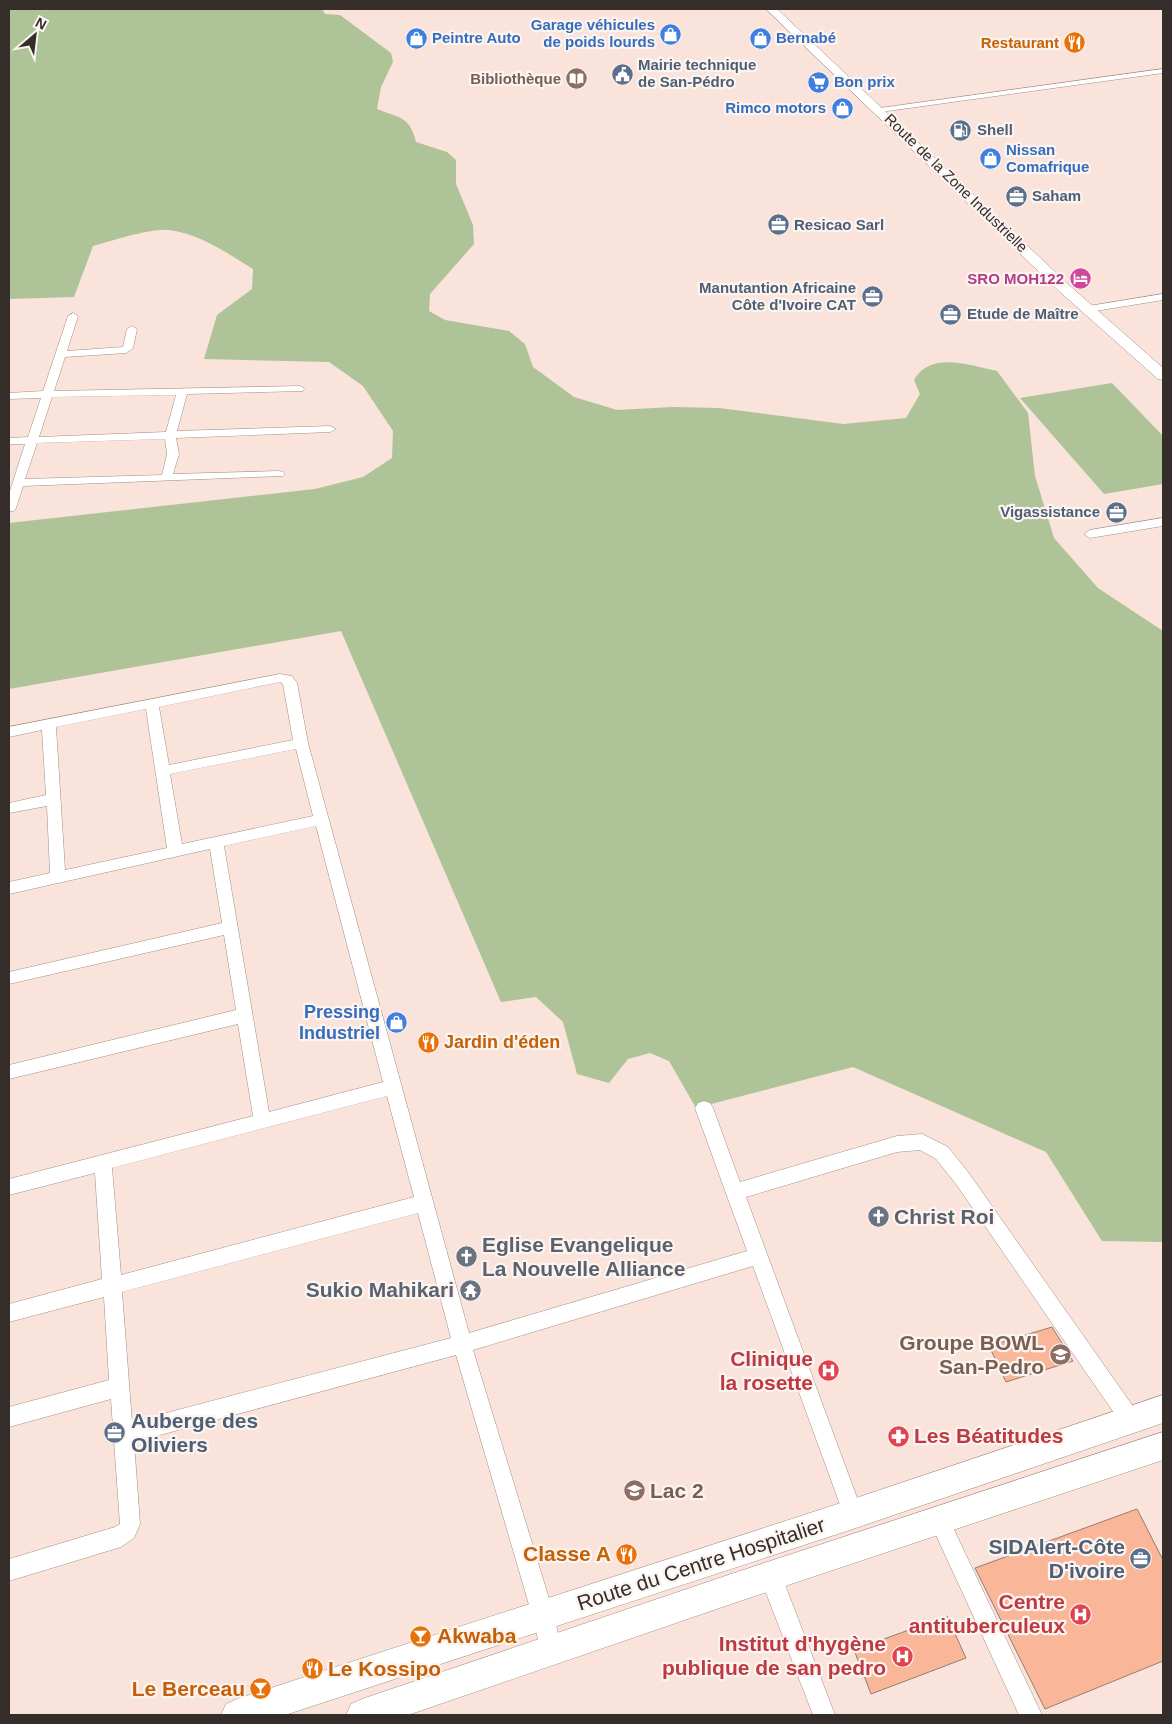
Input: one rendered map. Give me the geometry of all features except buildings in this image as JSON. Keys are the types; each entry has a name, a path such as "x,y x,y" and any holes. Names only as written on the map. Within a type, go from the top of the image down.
{"main road":[{"name":"Route de la Zone Industrielle","path":"771,9 1000,210"},
{"name":"Route de la Zone Industrielle","path":"784,9 1089,309 1163,376"},
{"path":"1094,296 1120,320"},
{"path":"1149,346 1163,360"},
{"name":"Route du Centre Hospitalier","path":"237,1715 853,1514 1163,1409"},
{"name":"Route du Centre Hospitalier","path":"362,1715 771,1576 1163,1446"}],"street":[{"path":"886,109 1163,71"},
{"path":"1089,309 1163,297"},
{"path":"10,508 15,485 48,394 73,316"},
{"path":"61,354 126,350 132,329"},
{"path":"9,396 183,390 299,389"},
{"path":"167,476 174,454 170,436 183,390"},
{"path":"9,441 330,429"},
{"path":"15,485 167,476 279,474"},
{"path":"1090,534 1163,522"},
{"path":"9,732 280,678 287,679 290,683 301,743 424,1203 462,1344 543,1615 551,1652"},
{"path":"152,703 175,850"},
{"path":"49,724 58,877"},
{"path":"162,771 301,743"},
{"path":"9,808 54,799"},
{"path":"9,888 322,818"},
{"path":"216,841 262,1121"},
{"path":"9,978 230,927"},
{"path":"9,1072 245,1016"},
{"path":"9,1187 394,1087"},
{"path":"704,1108 853,1514"},
{"path":"735,1192 897,1144 922,1142 942,1154 962,1178 1130,1419"},
{"path":"9,1570 121,1536 127,1531 130,1524 103,1163"},
{"path":"9,1313 424,1203"},
{"path":"123,1435 462,1344 758,1256"},
{"path":"9,1417 120,1387"},
{"path":"938,1520 1031,1715"},
{"path":"771,1576 824,1715"}],"green space":[{"path":"9,9 322,9 325,14 340,15 391,53 393,62 381,87 377,109 402,119 407,123 414,133 416,142 447,152 456,160 456,184 473,225 474,244 430,294 429,311 445,320 509,331 525,344 533,367 574,397 617,410 673,407 719,408 843,424 906,418 920,394 914,380 921,371 930,365 952,362 997,371 1028,413 1035,476 1054,538 1098,588 1163,631 1163,1242 1102,1241 1046,1152 853,1067 696,1108 669,1061 650,1053 628,1059 609,1083 577,1074 563,1022 536,997 501,1002 341,631 9,689 9,523 315,489 363,477 392,458 393,431 363,386 329,362 204,359 217,315 252,289 253,269 213,245 192,236 180,232 161,230 131,235 93,246 74,297 9,299"},
{"path":"1112,383 1163,436 1163,484 1104,494 1020,398"}],"place":[{"name":"Garage véhicules de poids lourds","path":"671,34"},
{"name":"Peintre Auto","path":"416,38"},
{"name":"Bernabé","path":"760,38"},
{"name":"Restaurant","path":"1075,43"},
{"name":"Mairie technique de San-Pédro","path":"622,74"},
{"name":"Bibliothèque","path":"577,79"},
{"name":"Bon prix","path":"818,82"},
{"name":"Rimco motors","path":"842,108"},
{"name":"Shell","path":"961,130"},
{"name":"Nissan Comafrique","path":"990,159"},
{"name":"Saham","path":"1016,196"},
{"name":"Resicao Sarl","path":"778,225"},
{"name":"SRO MOH122","path":"1080,279"},
{"name":"Manutantion Africaine Côte d'Ivoire CAT","path":"872,297"},
{"name":"Etude de Maître","path":"951,314"},
{"name":"Vigassistance","path":"1116,512"},
{"name":"Pressing Industriel","path":"396,1022"},
{"name":"Jardin d'éden","path":"428,1042"},
{"name":"Christ Roi","path":"878,1217"},
{"name":"Eglise Evangelique La Nouvelle Alliance","path":"466,1257"},
{"name":"Sukio Mahikari","path":"470,1290"},
{"name":"Groupe BOWL San-Pedro","path":"1060,1355"},
{"name":"Clinique la rosette","path":"829,1371"},
{"name":"Auberge des Oliviers","path":"115,1433"},
{"name":"Les Béatitudes","path":"898,1436"},
{"name":"Lac 2","path":"634,1491"},
{"name":"Classe A","path":"627,1554"},
{"name":"SIDAlert-Côte D'ivoire","path":"1141,1559"},
{"name":"Centre antituberculeux","path":"1081,1614"},
{"name":"Akwaba","path":"421,1636"},
{"name":"Institut d'hygène publique de san pedro","path":"902,1656"},
{"name":"Le Kossipo","path":"312,1669"},
{"name":"Le Berceau","path":"261,1689"}]}
